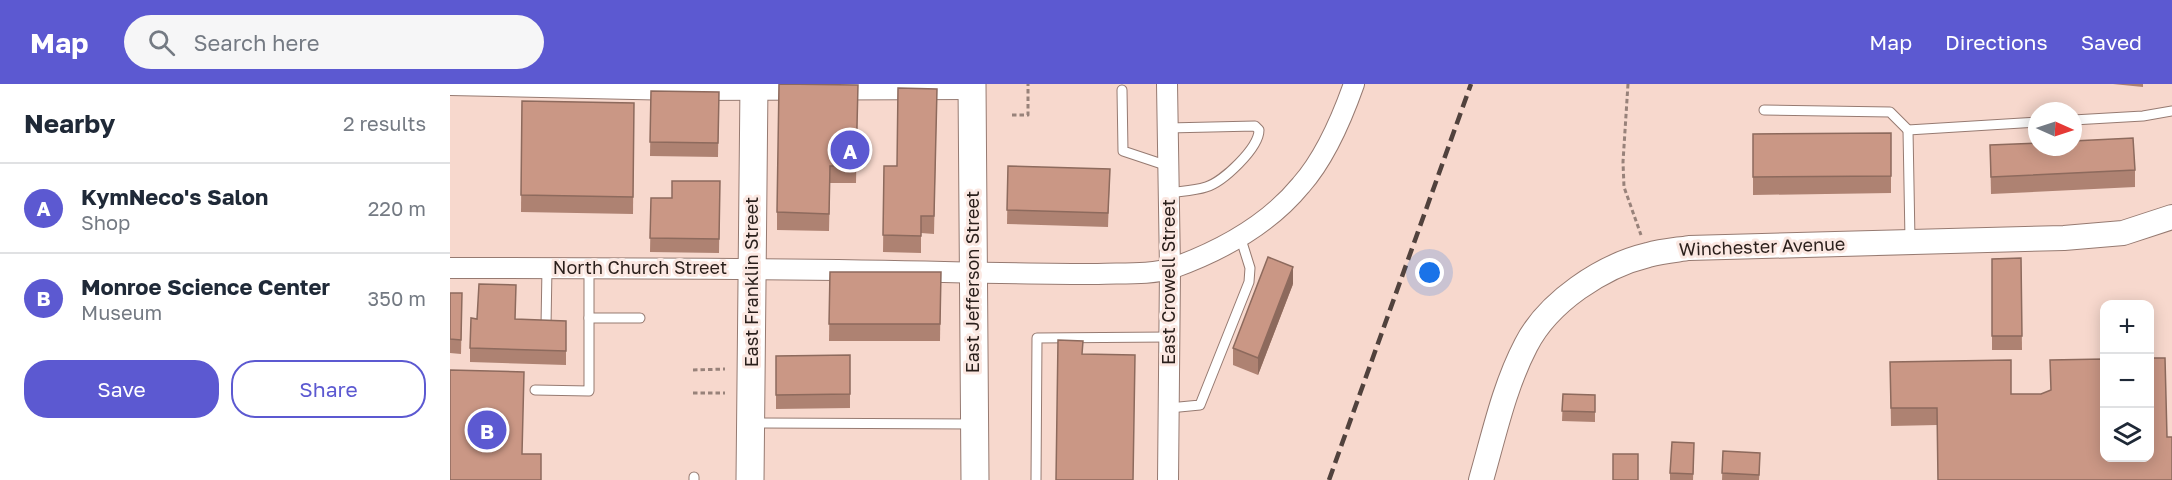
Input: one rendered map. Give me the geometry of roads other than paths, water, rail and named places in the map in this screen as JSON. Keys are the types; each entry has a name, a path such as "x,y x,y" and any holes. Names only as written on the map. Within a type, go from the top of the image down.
{"main road":[{"name":"East Franklin Street","path":"750,480 754,87"},
{"name":"East Jefferson Street","path":"972,87 975,480"}],"street":[{"name":"East Crowell Street","path":"1167,84 1170,269 1168,480"},
{"name":"North Church Street","path":"450,268 751,268 974,273 1128,273 1170,269 1199,257 1259,225 1302,185 1325,149 1344,112 1354,84"},
{"path":"450,85 972,87"},
{"name":"Winchester Avenue","path":"1481,480 1510,383 1526,344 1545,317 1572,292 1614,267 1648,255 1689,248 2064,238 2123,233 2172,218"}],"lane":[{"path":"1122,90 1123,151 1168,166"},
{"path":"1764,110 1890,112 1908,130 1910,243"},
{"path":"2082,119 2143,116 2172,111"},
{"path":"1908,130 2028,123"},
{"path":"1168,128 1255,126 1259,130 1257,143 1219,181 1207,187 1168,193"},
{"path":"1169,408 1200,405 1249,282 1250,268 1240,236"},
{"path":"546,326 547,268"},
{"path":"535,390 589,391 589,268"},
{"path":"589,318 640,318"},
{"path":"1036,480 1036,338 1169,338"},
{"path":"751,423 974,424"}],"railway":[{"path":"1329,480 1471,84"}],"place":[{"name":"KymNeco's Salon","path":"850,150"},
{"name":"Monroe Science Center","path":"487,430"}]}
